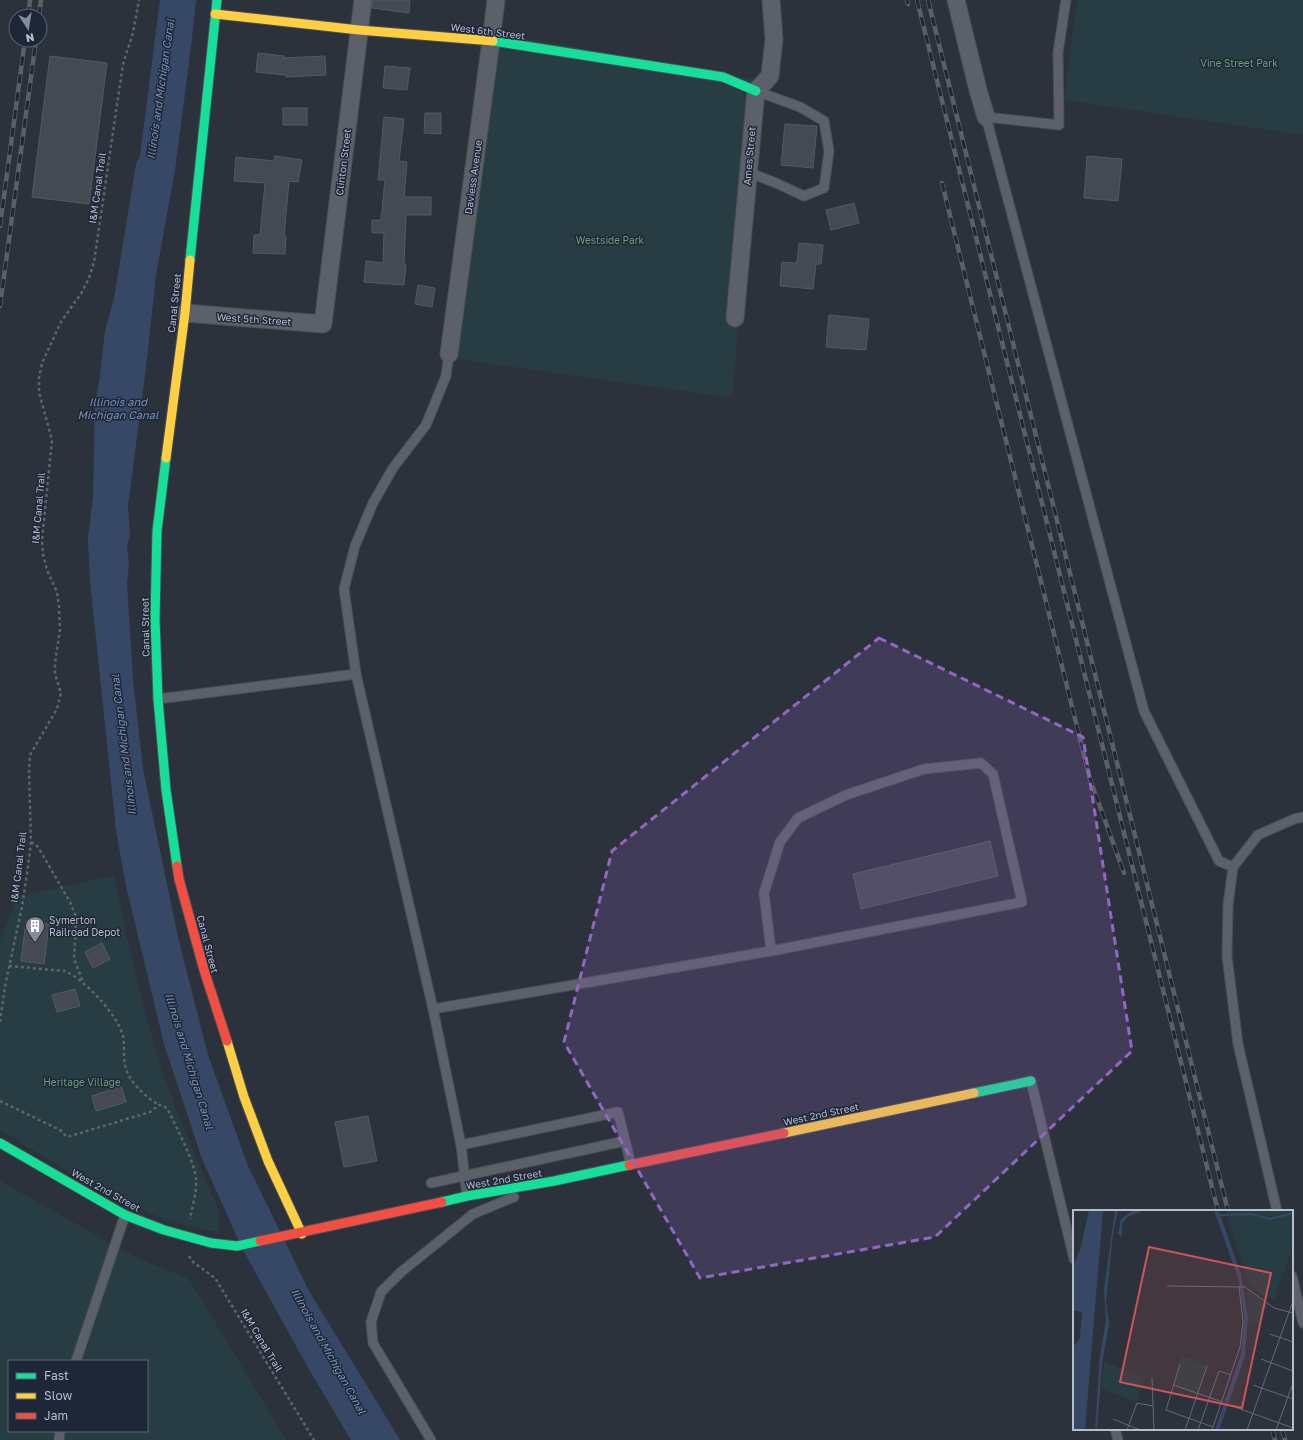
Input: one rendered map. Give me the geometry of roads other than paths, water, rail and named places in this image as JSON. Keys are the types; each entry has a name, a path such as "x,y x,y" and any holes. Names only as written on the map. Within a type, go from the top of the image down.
{"street":[{"name":"Canal Street","path":"217,0 185,313 157,531 155,619 158,699 166,790 179,879 185,902 204,970 244,1097 268,1161 302,1234"},
{"name":"Clinton Street","path":"323,324 363,0"},
{"name":"Daviess Avenue","path":"449,354 496,0"},
{"path":"756,91 770,76 774,39 771,0"},
{"path":"956,0 978,90 986,116"},
{"name":"West 6th Street","path":"215,14 359,30 491,41 723,77 756,91"},
{"name":"Ames Street","path":"735,318 756,91"},
{"name":"West 5th Street","path":"185,313 323,324"},
{"name":"West 2nd Street","path":"0,1143 126,1215 188,1238 211,1243 237,1246 302,1234 467,1196 554,1181 1031,1081"}],"lane":[{"path":"1066,0 1058,52 1059,125 986,116 1144,711 1219,861 1233,867"},
{"path":"748,172 804,196 824,188 829,151 824,121 800,107 756,91"},
{"path":"449,354 446,376 426,426 393,468 373,503 355,546 344,589 356,674 433,1009 461,1145 467,1196"},
{"path":"158,699 356,674"},
{"path":"433,1009 771,951 1022,902 993,774 981,763 924,769 846,795 798,818 780,842 764,893 771,951"},
{"path":"1277,1210 1238,1044 1227,956 1228,905 1233,867 1258,835 1303,817"},
{"path":"1031,1081 1073,1255"},
{"path":"461,1145 618,1112 631,1165"},
{"path":"431,1183 625,1141"},
{"path":"431,1440 373,1343 371,1322 381,1292 401,1272 473,1214 554,1181"},
{"path":"76,1360 126,1215"},
{"path":"1293,1280 1303,1323"},
{"path":"1115,1430 1118,1440"}],"water":[{"name":"Illinois and Michigan Canal","path":"160,0 196,0 175,170 156,275 128,506 130,536 127,546 129,564 127,583 133,680 143,769 178,937 208,1055 248,1166 309,1291 400,1440 351,1440 307,1366 242,1248 202,1159 164,1044 126,886 116,830 90,581 88,538 93,496 95,403 100,376 105,331 114,298 136,164 140,156"}],"railway":[{"path":"29,8 30,0"},
{"path":"40,8 41,0"},
{"path":"907,0 908,4"},
{"path":"917,0 1218,1210"},
{"path":"928,0 1228,1210"},
{"path":"0,226 24,48"},
{"path":"0,306 35,48"},
{"path":"942,183 1090,779 1124,873"},
{"path":"1272,1430 1275,1440"},
{"path":"1282,1430 1285,1440"}],"place":[{"name":"Symerton Railroad Depot","path":"35,943"}],"park label":[{"name":"Vine Street Park","path":"1239,63"},
{"name":"Westside Park","path":"610,240"},
{"name":"Heritage Village","path":"82,1082"}]}
